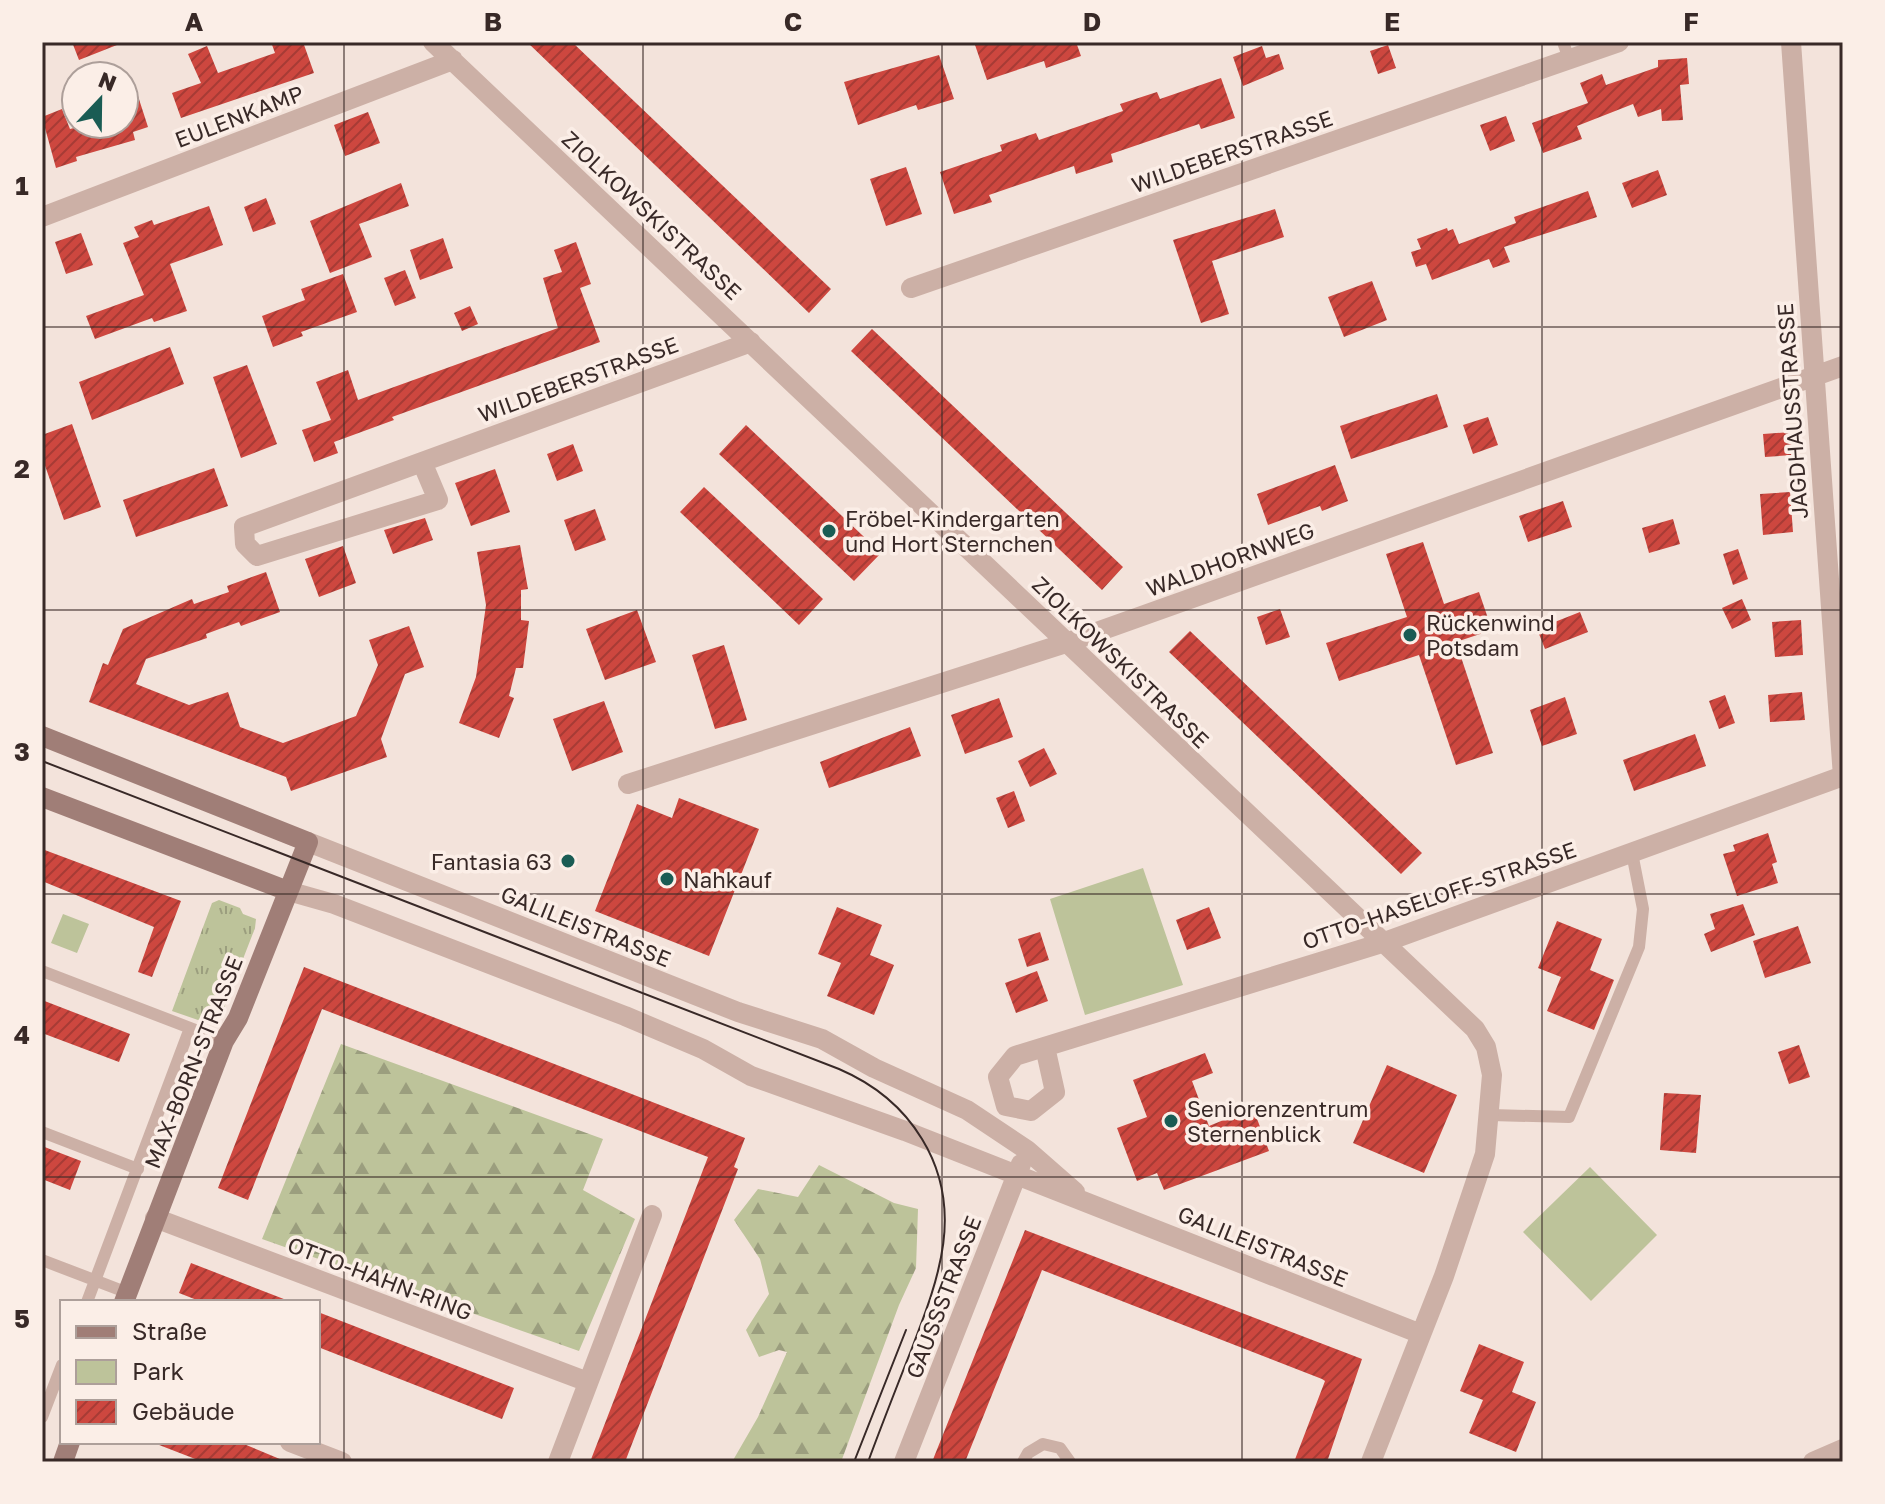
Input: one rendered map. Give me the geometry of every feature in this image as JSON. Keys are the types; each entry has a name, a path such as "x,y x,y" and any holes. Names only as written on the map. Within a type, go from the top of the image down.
{"street":[{"name":"ZIOLKOWSKISTRASSE","path":"433,42 1475,1029 1486,1047 1492,1075 1491,1115 1478,1180 1421,1334"},
{"name":"WILDEBERSTRASSE","path":"911,288 1566,51 1619,42"},
{"name":"JAGDHAUSSTRASSE","path":"1791,42 1843,776"},
{"name":"EULENKAMP","path":"42,217 453,60"},
{"name":"WILDEBERSTRASSE","path":"422,462 438,500 257,556 245,544 244,527 422,462 751,342"},
{"name":"WALDHORNWEG","path":"628,784 1066,643 1843,366"},
{"name":"GALILEISTRASSE","path":"42,736 738,1012 822,1039 874,1068 967,1110 1027,1150 1087,1202"},
{"name":"OTTO-HASELOFF-STRASSE","path":"1045,1047 1382,943 1843,776"},
{"name":"GALILEISTRASSE","path":"42,797 288,891 334,904 625,1016 703,1049 751,1076 820,1098 1421,1334"},
{"name":"MAX-BORN-STRASSE","path":"126,1297 224,1041 238,1018 308,842"},
{"name":"GAUSSSTRASSE","path":"904,1462 1027,1150"},
{"path":"558,1462 652,1215"},
{"name":"OTTO-HAHN-RING","path":"155,1218 588,1382"},
{"path":"1371,1462 1421,1334"},
{"path":"295,1444 342,1462"},
{"path":"1813,1462 1843,1449"}],"lane":[{"path":"1491,1115 1569,1117 1639,947 1643,909 1632,853"},
{"path":"42,971 224,1041"},
{"name":"MAX-BORN-STRASSE","path":"88,1300 190,1028"},
{"path":"42,1132 138,1169"},
{"path":"42,1260 126,1297"},
{"path":"42,1417 60,1370"},
{"path":"1023,1462 1028,1453 1043,1444 1060,1448 1070,1462"}],"green space":[{"path":"1143,868 1183,985 1085,1015 1050,899"},
{"path":"219,900 240,908 243,914 256,919 255,928 224,1008 198,1020 172,1011 212,903"},
{"path":"63,914 89,924 77,953 51,943"},
{"path":"341,1044 603,1139 583,1190 635,1219 579,1351 262,1239"},
{"path":"819,1165 894,1203 918,1209 916,1268 899,1305 841,1462 732,1462 758,1417 787,1352 779,1350 759,1357 746,1330 769,1294 760,1259 734,1220 758,1189 798,1197"},
{"path":"1590,1167 1657,1235 1591,1301 1523,1232"}],"building":[{"path":"72,42 122,43 79,60"},
{"path":"271,42 303,42 314,73 181,118 172,93 201,83 188,54 207,46 218,73 275,53"},
{"path":"527,42 572,42 831,289 809,313"},
{"path":"974,42 1076,42 1081,56 1046,68 1044,61 987,80"},
{"path":"1388,45 1396,68 1378,74 1370,51"},
{"path":"1262,46 1266,58 1279,54 1284,69 1243,86 1233,57"},
{"path":"939,55 954,99 918,110 916,105 858,125 844,82"},
{"path":"1687,58 1689,84 1680,85 1683,120 1662,121 1661,109 1638,117 1633,104 1577,126 1582,139 1543,153 1532,123 1588,103 1580,83 1602,74 1606,85 1658,67 1658,60"},
{"path":"1221,78 1235,118 1201,129 1199,124 1111,154 1113,162 1076,174 1074,166 989,195 992,202 954,214 940,172 1002,151 1000,145 1036,133 1039,140 1123,111 1120,104 1157,92 1160,99"},
{"path":"140,102 148,127 140,130"},
{"path":"60,110 60,140 135,140 76,157 77,161 56,168 42,117"},
{"path":"368,112 380,143 345,156 334,125"},
{"path":"1506,116 1515,141 1490,151 1480,125"},
{"path":"906,167 922,214 886,226 870,179"},
{"path":"1658,170 1667,195 1632,208 1622,183"},
{"path":"401,183 409,206 359,224 372,257 330,273 310,221"},
{"path":"1588,191 1597,217 1504,247 1510,262 1493,268 1489,259 1432,280 1426,264 1416,267 1411,252 1421,249 1417,239 1447,228 1448,231 1453,229 1459,244 1516,223 1514,217"},
{"path":"266,198 276,224 253,232 244,207"},
{"path":"209,206 223,245 170,264 187,311 154,322 152,318 95,339 86,316 144,295 123,243 139,237 134,227 152,220 154,225"},
{"path":"1275,209 1284,237 1212,261 1229,314 1201,323 1173,240"},
{"path":"81,233 93,265 66,274 55,242"},
{"path":"443,238 453,268 420,280 410,250"},
{"path":"576,242 591,284 580,288 600,342 392,417 394,420 334,442 338,453 314,462 302,430 331,420 316,382 348,370 358,400 558,328 543,278 562,272 554,250"},
{"path":"405,270 416,298 395,306 384,278"},
{"path":"343,274 357,312 301,332 303,336 273,347 262,316 305,300 301,289"},
{"path":"1372,281 1387,320 1344,337 1328,297"},
{"path":"470,306 478,324 462,331 454,313"},
{"path":"872,329 1123,567 1102,590 851,351"},
{"path":"170,347 184,384 92,420 79,382"},
{"path":"247,365 277,444 241,458 213,377"},
{"path":"1437,394 1448,427 1351,459 1340,426"},
{"path":"1488,417 1498,445 1473,454 1463,425"},
{"path":"72,424 101,507 64,520 42,457 42,435"},
{"path":"746,425 881,553 854,581 719,454"},
{"path":"1791,432 1792,455 1765,457 1763,434"},
{"path":"573,444 583,471 557,481 547,454"},
{"path":"1335,465 1348,501 1322,511 1320,506 1268,525 1257,494"},
{"path":"214,468 228,506 136,537 123,500"},
{"path":"495,469 510,512 471,526 455,483"},
{"path":"704,487 823,599 799,625 680,512"},
{"path":"1790,492 1793,532 1763,535 1760,494"},
{"path":"1563,501 1572,527 1528,542 1519,516"},
{"path":"595,509 606,540 575,551 564,520"},
{"path":"425,518 433,540 393,554 384,530"},
{"path":"1673,519 1680,544 1649,553 1642,528"},
{"path":"1423,542 1444,604 1479,592 1492,630 1456,642 1493,753 1456,765 1419,655 1339,681 1326,643 1407,617 1386,554"},
{"path":"520,545 528,589 521,590 521,620 529,621 523,668 516,668 509,696 514,698 499,738 459,723 476,677 486,605 477,552"},
{"path":"343,546 356,583 319,597 305,559"},
{"path":"1738,549 1748,579 1733,585 1723,554"},
{"path":"266,572 280,612 241,626 239,622 206,634 207,638 146,659 136,684 189,705 228,692 240,727 283,743 356,716 378,665 369,640 409,626 424,667 405,674 381,739 387,757 291,791 286,777 89,702 103,663 108,665 123,629 192,599 194,604 229,592 227,586"},
{"path":"1742,599 1751,620 1732,629 1722,608"},
{"path":"1280,609 1290,637 1266,645 1257,617"},
{"path":"637,610 656,662 605,680 586,629"},
{"path":"1580,612 1588,632 1545,649 1537,629"},
{"path":"1801,620 1803,655 1775,657 1772,622"},
{"path":"1190,631 1422,853 1401,874 1169,652"},
{"path":"724,645 747,720 715,729 692,655"},
{"path":"1802,692 1805,720 1770,722 1768,695"},
{"path":"1725,695 1735,723 1719,729 1709,701"},
{"path":"1565,697 1577,734 1542,746 1530,710"},
{"path":"999,698 1013,737 965,754 951,715"},
{"path":"604,701 623,752 572,771 553,719"},
{"path":"910,727 921,756 829,788 820,762"},
{"path":"1695,734 1706,766 1634,791 1623,760"},
{"path":"1044,748 1057,774 1030,787 1018,761"},
{"path":"1014,791 1025,821 1008,828 996,798"},
{"path":"679,798 759,829 709,956 595,911 637,804 672,818"},
{"path":"1768,833 1777,862 1772,864 1778,883 1737,896 1723,854 1735,851 1733,845"},
{"path":"42,849 181,901 152,977 138,972 154,927 42,881"},
{"path":"1743,904 1755,935 1711,952 1704,934 1715,929 1710,914"},
{"path":"837,907 882,925 870,955 894,965 874,1015 827,996 841,963 818,954"},
{"path":"1209,907 1221,938 1187,950 1176,920"},
{"path":"1557,921 1602,939 1590,970 1614,980 1594,1030 1547,1011 1561,977 1538,968"},
{"path":"1798,926 1811,963 1765,978 1753,941"},
{"path":"1040,932 1049,960 1027,967 1018,939"},
{"path":"304,967 745,1138 734,1167 738,1169 625,1462 590,1462 708,1157 322,1009 248,1200 218,1188"},
{"path":"1037,971 1048,1001 1016,1013 1005,983"},
{"path":"42,1000 130,1034 119,1062 42,1033"},
{"path":"1799,1045 1810,1077 1789,1084 1778,1052"},
{"name":"Seniorenzentrum Sternenblick","path":"1205,1053 1213,1073 1192,1081 1209,1126 1253,1108 1269,1151 1164,1190 1157,1173 1137,1181 1117,1128 1147,1117 1133,1080"},
{"path":"1387,1065 1457,1095 1424,1173 1353,1143"},
{"path":"1664,1093 1701,1095 1696,1153 1660,1150"},
{"path":"42,1146 81,1161 70,1190 42,1179"},
{"path":"1025,1230 1362,1359 1327,1462 1294,1462 1325,1381 1042,1270 965,1462 932,1462"},
{"path":"191,1263 286,1300 197,1300 179,1293"},
{"path":"320,1313 514,1388 502,1419 320,1348"},
{"path":"1479,1344 1524,1362 1512,1392 1536,1402 1516,1452 1469,1433 1483,1400 1460,1391"},
{"path":"157,1444 244,1444 287,1462 203,1462"}],"tram line":[{"path":"42,761 839,1069 886,1097 914,1127 935,1165 945,1217 943,1244 931,1296 868,1462"},
{"path":"854,1462 906,1330"}],"place":[{"name":"Fröbel-Kindergarten und Hort Sternchen","path":"829,531"},
{"name":"Rückenwind Potsdam","path":"1410,635"},
{"name":"Fantasia 63","path":"568,861"},
{"name":"Nahkauf","path":"667,879"},
{"name":"Seniorenzentrum Sternenblick","path":"1171,1121"}]}
